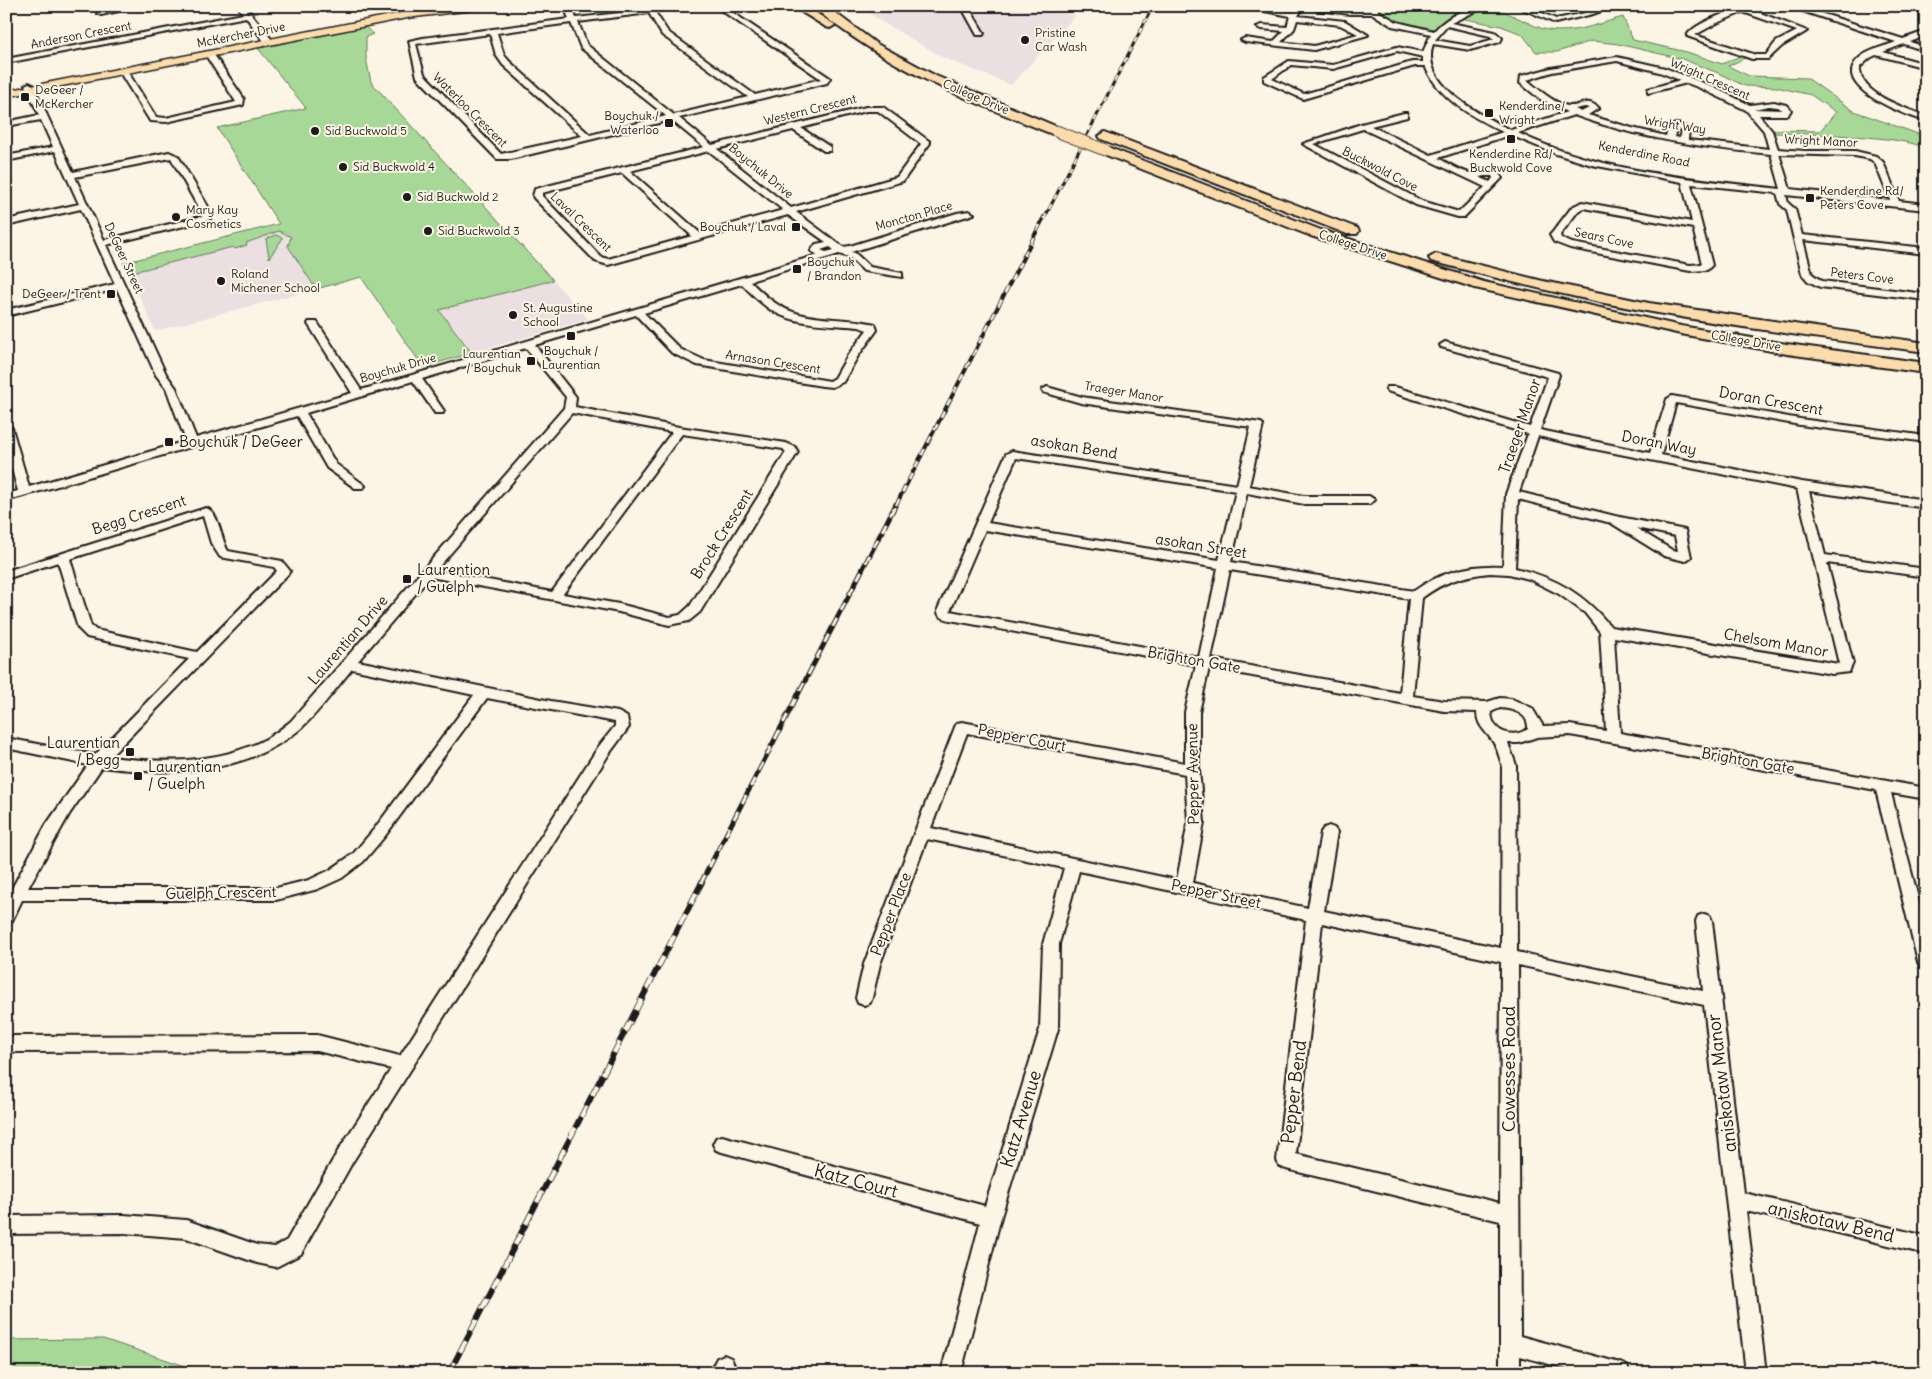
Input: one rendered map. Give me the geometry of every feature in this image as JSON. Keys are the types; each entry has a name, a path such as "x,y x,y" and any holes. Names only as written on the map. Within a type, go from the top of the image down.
{"highway":[{"path":"797,6 914,69"},
{"name":"College Drive","path":"819,6 857,35 914,69 952,88 1056,131 1102,140 1325,222 1432,257 1558,289 1714,318 1926,348"},
{"path":"838,6 859,24 875,33"},
{"name":"College Drive","path":"1102,140 1316,233 1480,285 1681,330 1787,349 1926,368"}],"main road":[{"name":"McKercher Drive","path":"6,89 30,87 123,71 411,11 452,6"},
{"name":"McKercher Drive","path":"6,94 30,87 268,41 407,16 481,6"}],"street":[{"path":"101,13 138,6"},
{"path":"241,6 268,41"},
{"name":"Boychuk Drive","path":"6,498 797,264 836,250 825,236 814,231 584,46 567,6"},
{"name":"Waterloo Crescent","path":"678,6 649,8 574,22 423,40 412,43 420,75 500,157 512,156 589,138 824,81 826,78 718,6"},
{"path":"964,6 980,33"},
{"path":"1519,6 1555,21 1604,9"},
{"path":"1578,6 1591,12"},
{"path":"1691,35 1714,20 1753,6"},
{"path":"1790,6 1926,49"},
{"path":"1275,44 1288,33 1294,16 1300,7 1350,12 1375,9 1384,19 1400,26 1436,33"},
{"name":"Kenderdine Road","path":"1478,7 1446,24 1436,33 1426,55 1427,64 1447,94 1476,115 1510,133 1554,150 1572,151 1637,168 1713,179 1729,186"},
{"path":"649,8 665,33 754,98"},
{"path":"1679,33 1691,35 1696,39 1755,57 1765,58 1770,56 1779,44 1803,31 1743,9"},
{"path":"1245,40 1314,48 1364,35 1342,23 1268,11"},
{"name":"Anderson Crescent","path":"6,60 248,15"},
{"path":"1431,42 1452,36 1494,34 1488,43 1470,48 1452,36 1446,24"},
{"path":"1261,27 1290,29"},
{"path":"493,32 500,55 506,63 589,138"},
{"path":"1924,116 1883,102 1859,84 1855,76 1857,65 1867,56 1926,33"},
{"path":"1426,55 1397,49 1333,67 1289,63 1267,79 1303,97 1415,64 1427,64"},
{"path":"1877,53 1926,66"},
{"path":"123,71 153,119 166,120 240,103 240,99 209,54"},
{"name":"Wright Crescent","path":"1574,112 1543,97 1523,79 1551,70 1614,59 1662,70 1688,80 1751,110 1768,131 1786,191"},
{"name":"Kenderdine Road","path":"1436,80 1446,82 1476,108 1476,115"},
{"path":"1651,91 1688,80"},
{"name":"DeGeer Street","path":"30,87 161,375 171,388 192,443"},
{"name":"Western Crescent","path":"711,148 866,108 880,109 926,143 900,179 790,212"},
{"path":"1430,158 1574,112"},
{"name":"Wright Way","path":"1574,112 1623,129 1684,141 1775,151"},
{"name":"Buckwold Cove","path":"1364,126 1469,177 1485,173 1495,174 1498,178 1461,215 1419,203 1306,144 1364,126 1404,115"},
{"path":"6,124 43,117"},
{"path":"1670,138 1672,128 1676,126 1686,130 1684,141"},
{"path":"795,127 827,149"},
{"path":"6,158 58,148"},
{"name":"Laval Crescent","path":"711,148 538,191 537,196 598,260 603,262 790,212"},
{"name":"Kenderdine Road","path":"1554,150 1558,156 1615,172 1628,170 1686,181 1926,207"},
{"name":"Wright Manor","path":"1775,151 1808,154 1834,152 1877,159 1896,204"},
{"path":"70,175 169,155 174,156 208,216 198,221 102,243"},
{"path":"624,170 698,237"},
{"name":"Sears Cove","path":"1686,181 1707,265 1704,268 1570,245 1558,240 1555,235 1575,209 1582,205 1697,226"},
{"name":"Peters Cove","path":"1786,191 1782,195 1784,204 1791,209 1807,274 1811,279 1820,284 1926,297"},
{"name":"Kenderdine Road","path":"1850,199 1863,205 1926,212"},
{"path":"6,223 84,206"},
{"name":"Moncton Place","path":"836,250 851,249 960,215 969,214"},
{"path":"814,231 817,249 828,244 857,260 867,269 899,275"},
{"path":"1799,237 1926,251"},
{"name":"Boychuk Drive","path":"797,264 797,261 817,249"},
{"name":"Arnason Crescent","path":"637,311 676,351 701,363 822,383 832,384 839,380 853,355 872,330 871,326 800,317 786,313 775,308 743,280"},
{"path":"6,313 121,285"},
{"path":"313,324 358,394"},
{"path":"528,343 571,397 569,408"},
{"name":"Traeger Manor","path":"1444,345 1554,375 1512,494 1509,570"},
{"path":"415,377 439,411"},
{"name":"Doran Way","path":"1391,389 1533,432 1654,458 1802,486 1926,504"},
{"name":"Traeger Manor","path":"1047,390 1081,400 1258,425 1243,489"},
{"name":"Doran Crescent","path":"1654,458 1672,400 1800,422 1926,439"},
{"name":"Brock Crescent","path":"428,572 619,608 669,621 684,618 695,609 792,452 791,448 786,446 679,430 569,408"},
{"name":"Laurentian Drive","path":"6,742 97,762 179,766 218,762 266,746 296,725 569,408"},
{"path":"300,411 331,466 359,486"},
{"path":"6,428 24,493"},
{"path":"555,596 679,430"},
{"name":"asokan Bend","path":"944,613 1012,454 1243,489"},
{"name":"Chelsom Manor","path":"1607,631 1832,669 1844,668 1846,663 1802,486"},
{"path":"1205,662 1224,567 1243,489 1304,500 1369,500"},
{"path":"1512,494 1616,520 1681,533 1685,557 1668,553 1616,520"},
{"name":"Begg Crescent","path":"6,575 206,512 211,518 217,543 224,554 278,564 284,570 97,762"},
{"name":"asokan Street","path":"981,526 1224,567 1416,596"},
{"path":"64,557 85,628 92,634 199,657"},
{"path":"1820,558 1926,573"},
{"path":"1406,699 1416,596 1435,582 1469,571 1509,570 1533,576 1564,591 1590,610 1607,631 1614,737"},
{"name":"Brighton Gate","path":"944,613 950,616 1444,706 1487,707"},
{"name":"Pepper Avenue","path":"1184,887 1196,822 1192,770 1192,712 1205,662"},
{"path":"6,1225 124,1224 186,1229 258,1254 276,1257 294,1247 345,1157 403,1064 604,750 622,727 622,721 618,716 551,706 349,664"},
{"name":"Guelph Crescent","path":"17,894 276,894 312,885 336,874 358,858 380,832 484,692"},
{"path":"1508,703 1525,709 1531,715 1536,727 1528,736 1513,739 1496,734 1485,723 1483,717 1487,707 1493,704 1508,703"},
{"name":"Brighton Gate","path":"1444,706 1485,723"},
{"name":"Brighton Gate","path":"1531,715 1570,730 1926,794"},
{"name":"Pepper Court","path":"923,832 962,727 1192,770"},
{"name":"Brighton Gate","path":"1528,736 1570,730"},
{"name":"Cowesses Road","path":"1496,734 1504,749 1509,765 1510,1373"},
{"name":"Cowesses Road","path":"1509,765 1528,736"},
{"path":"6,916 56,820 97,762"},
{"path":"1882,786 1920,922 1926,962"},
{"name":"Pepper Street","path":"923,832 1508,957"},
{"name":"Pepper Place","path":"864,998 872,964 923,832"},
{"path":"1315,916 1329,832"},
{"name":"Katz Avenue","path":"952,1373 990,1217 1049,1029 1051,944 1073,864"},
{"name":"Pepper Bend","path":"1315,916 1286,1160 1509,1214"},
{"path":"1704,921 1712,1000"},
{"name":"aniskotaw Manor","path":"1508,957 1712,1000 1756,1373"},
{"path":"6,1044 317,1043 403,1064"},
{"name":"Katz Court","path":"722,1144 990,1217"},
{"name":"aniskotaw Bend","path":"1736,1200 1926,1244"},
{"path":"1510,1343 1620,1373"}],"shaded area":[{"path":"867,6 1049,6 1051,13 1076,15 1011,85 944,58 872,16"},
{"name":"Roland Michener School","path":"279,231 291,237 288,246 316,289 155,331 129,273 249,242"},
{"name":"St. Augustine School","path":"553,280 588,319 472,353 439,310"}],"green space":[{"path":"1380,6 1468,6 1469,8 1453,13 1453,16 1438,27 1427,30 1406,25 1387,17 1382,14"},
{"path":"1487,7 1500,10 1541,28 1558,31 1586,28 1623,17 1633,40 1687,52 1722,64 1742,55 1747,57 1728,66 1749,76 1807,78 1854,111 1918,134 1926,129 1926,149 1915,144 1877,138 1775,133 1774,130 1820,131 1836,112 1811,95 1776,87 1745,86 1682,59 1618,44 1592,41 1557,52 1536,52 1522,34 1501,26 1460,18"},
{"path":"364,26 373,34 366,37 366,58 371,82 553,280 439,310 472,353 423,367 361,277 316,289 288,246 291,237 279,231 235,249 233,247 129,273 123,263 279,224 217,128 306,108 257,47"},
{"path":"276,235 283,238 269,258 266,239"},
{"path":"103,1339 207,1373 6,1373 6,1340"}],"railway":[{"path":"1044,219 1153,6"},
{"path":"896,505 1044,217"},
{"path":"701,883 896,504"},
{"path":"449,1373 702,882"}],"place":[{"name":"Pristine Car Wash","path":"1025,40"},
{"name":"DeGeer / McKercher","path":"25,97"},
{"name":"Kenderdine/ Wright","path":"1489,113"},
{"name":"Boychuk / Waterloo","path":"669,123"},
{"name":"Sid Buckwold 5","path":"315,131"},
{"name":"Kenderdine Rd/ Buckwold Cove","path":"1511,139"},
{"name":"Sid Buckwold 4","path":"343,167"},
{"name":"Sid Buckwold 2","path":"407,197"},
{"name":"Kenderdine Rd/ Peters Cove","path":"1810,198"},
{"name":"Mary Kay Cosmetics","path":"176,217"},
{"name":"Boychuk / Laval","path":"796,227"},
{"name":"Sid Buckwold 3","path":"428,231"},
{"name":"Boychuk / Brandon","path":"797,269"},
{"name":"Roland Michener School","path":"221,281"},
{"name":"DeGeer / Trent","path":"111,294"},
{"name":"St. Augustine School","path":"513,315"},
{"name":"Boychuk / Laurentian","path":"571,336"},
{"name":"Laurentian / Boychuk","path":"531,361"},
{"name":"Boychuk / DeGeer","path":"169,442"},
{"name":"Laurention / Guelph","path":"407,579"},
{"name":"Laurentian / Begg","path":"130,752"},
{"name":"Laurentian / Guelph","path":"138,776"}]}
